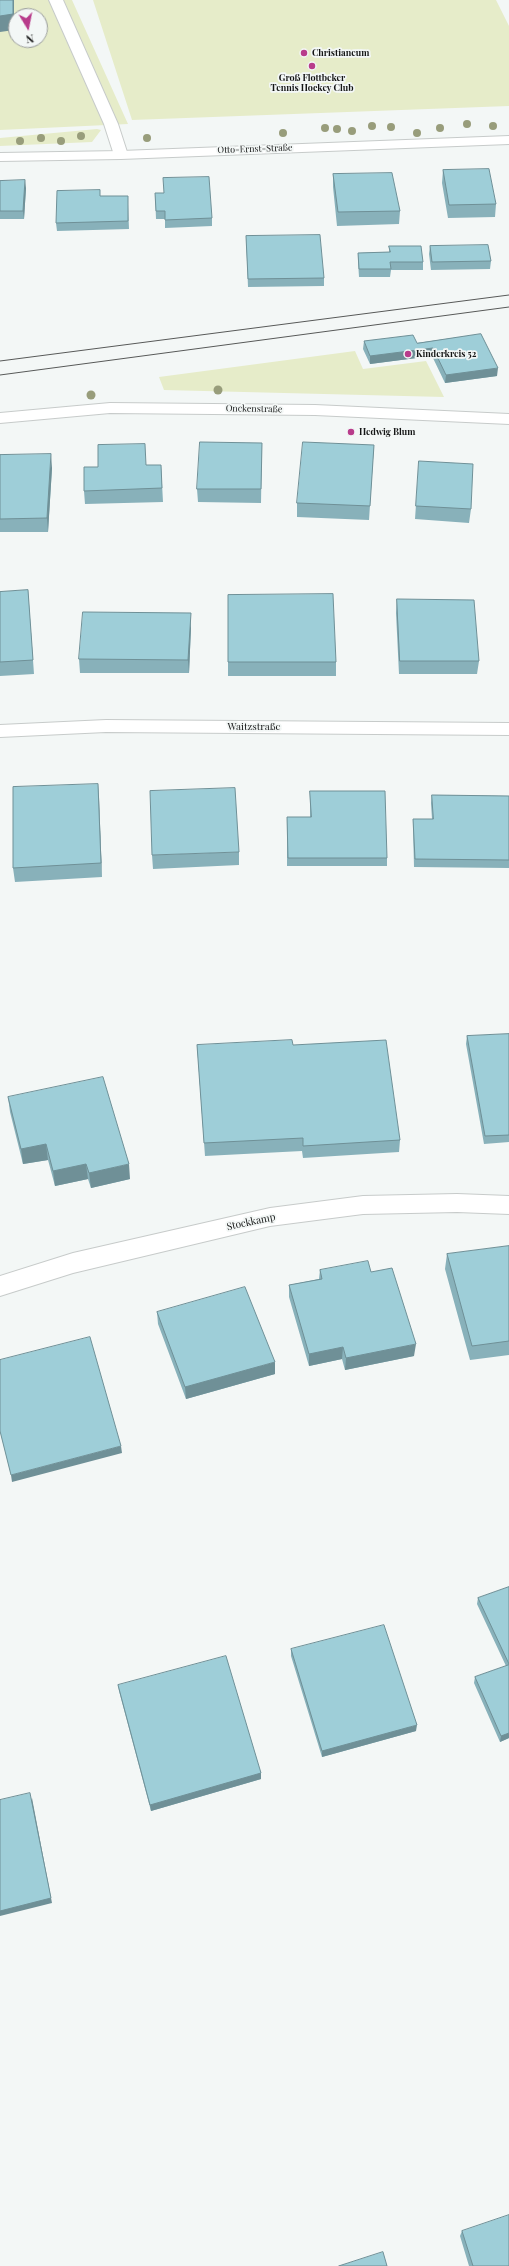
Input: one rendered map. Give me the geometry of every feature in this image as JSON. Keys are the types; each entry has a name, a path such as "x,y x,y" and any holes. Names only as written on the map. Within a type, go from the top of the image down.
{"street":[{"path":"56,0 111,124 121,155"},
{"name":"Otto-Ernst-Straße","path":"0,157 121,155 509,140"},
{"name":"Onckenstraße","path":"0,418 110,408 315,410 509,419"},
{"name":"Waitzstraße","path":"0,731 106,726 509,729"},
{"name":"Stockkamp","path":"0,1286 73,1263 270,1217 363,1205 457,1203 509,1206"}],"green space":[{"path":"0,0 72,0 128,124 0,130"},
{"name":"Groß Flottbeker Tennis Hockey Club","path":"93,0 496,0 509,26 509,106 132,120"},
{"path":"97,129 101,130 92,142 0,146 0,138"},
{"path":"355,351 363,369 426,361 444,397 164,390 159,377"}],"building":[{"path":"0,0 13,0 13,8 8,8 8,15 0,16"},
{"path":"489,169 496,204 449,205 443,170"},
{"path":"392,173 400,211 338,212 333,174"},
{"path":"209,177 212,218 165,220 165,211 156,211 155,193 164,193 163,178"},
{"path":"25,180 23,211 0,211 0,181"},
{"path":"100,190 100,196 128,196 128,221 56,223 57,191"},
{"path":"320,235 324,278 248,279 246,236"},
{"path":"488,245 491,261 432,262 430,246"},
{"path":"389,246 421,246 423,262 390,262 391,269 359,269 358,253 390,252"},
{"path":"481,334 498,368 446,375 433,348 370,356 364,341 413,335 417,343"},
{"path":"200,442 262,443 261,489 197,489"},
{"path":"303,442 374,445 370,506 297,503"},
{"path":"145,444 146,465 161,465 162,488 84,491 84,467 98,467 98,445"},
{"path":"51,454 47,518 0,519 0,455"},
{"path":"419,461 473,464 471,509 416,506"},
{"path":"28,590 33,660 0,662 0,592"},
{"path":"333,594 336,662 228,662 228,595"},
{"path":"397,599 474,600 479,661 400,661"},
{"path":"83,612 191,613 188,660 79,659"},
{"path":"98,784 101,863 13,868 13,787"},
{"path":"235,788 239,852 152,855 150,791"},
{"path":"310,791 385,791 387,858 288,858 287,817 311,817"},
{"path":"432,795 509,796 509,860 415,859 413,819 433,819"},
{"path":"509,1034 509,1135 485,1136 467,1036"},
{"path":"292,1040 293,1045 386,1040 400,1140 303,1146 303,1138 204,1143 197,1045"},
{"path":"103,1077 129,1164 89,1173 86,1164 53,1171 46,1144 21,1149 8,1097"},
{"path":"509,1246 509,1341 472,1346 447,1254"},
{"path":"368,1261 371,1272 392,1268 416,1344 346,1358 343,1347 309,1354 289,1285 322,1279 320,1270"},
{"path":"245,1287 275,1362 185,1387 157,1312"},
{"path":"90,1337 121,1446 11,1475 0,1431 0,1360"},
{"path":"509,1587 509,1664 478,1598"},
{"path":"384,1625 417,1725 322,1751 291,1649"},
{"path":"226,1656 261,1773 150,1805 118,1685"},
{"path":"509,1665 509,1733 501,1736 475,1677"},
{"path":"30,1793 51,1898 0,1911 0,1800"},
{"path":"509,2215 509,2266 473,2266 462,2231"},
{"path":"383,2252 387,2266 339,2266"}],"tram line":[{"path":"0,361 509,295"},
{"path":"0,375 509,307"}],"place":[{"name":"Christianeum","path":"304,53"},
{"name":"Groß Flottbeker Tennis Hockey Club","path":"312,66"},
{"name":"Kinderkreis 52","path":"408,354"},
{"name":"Hedwig Blum","path":"351,432"}]}
